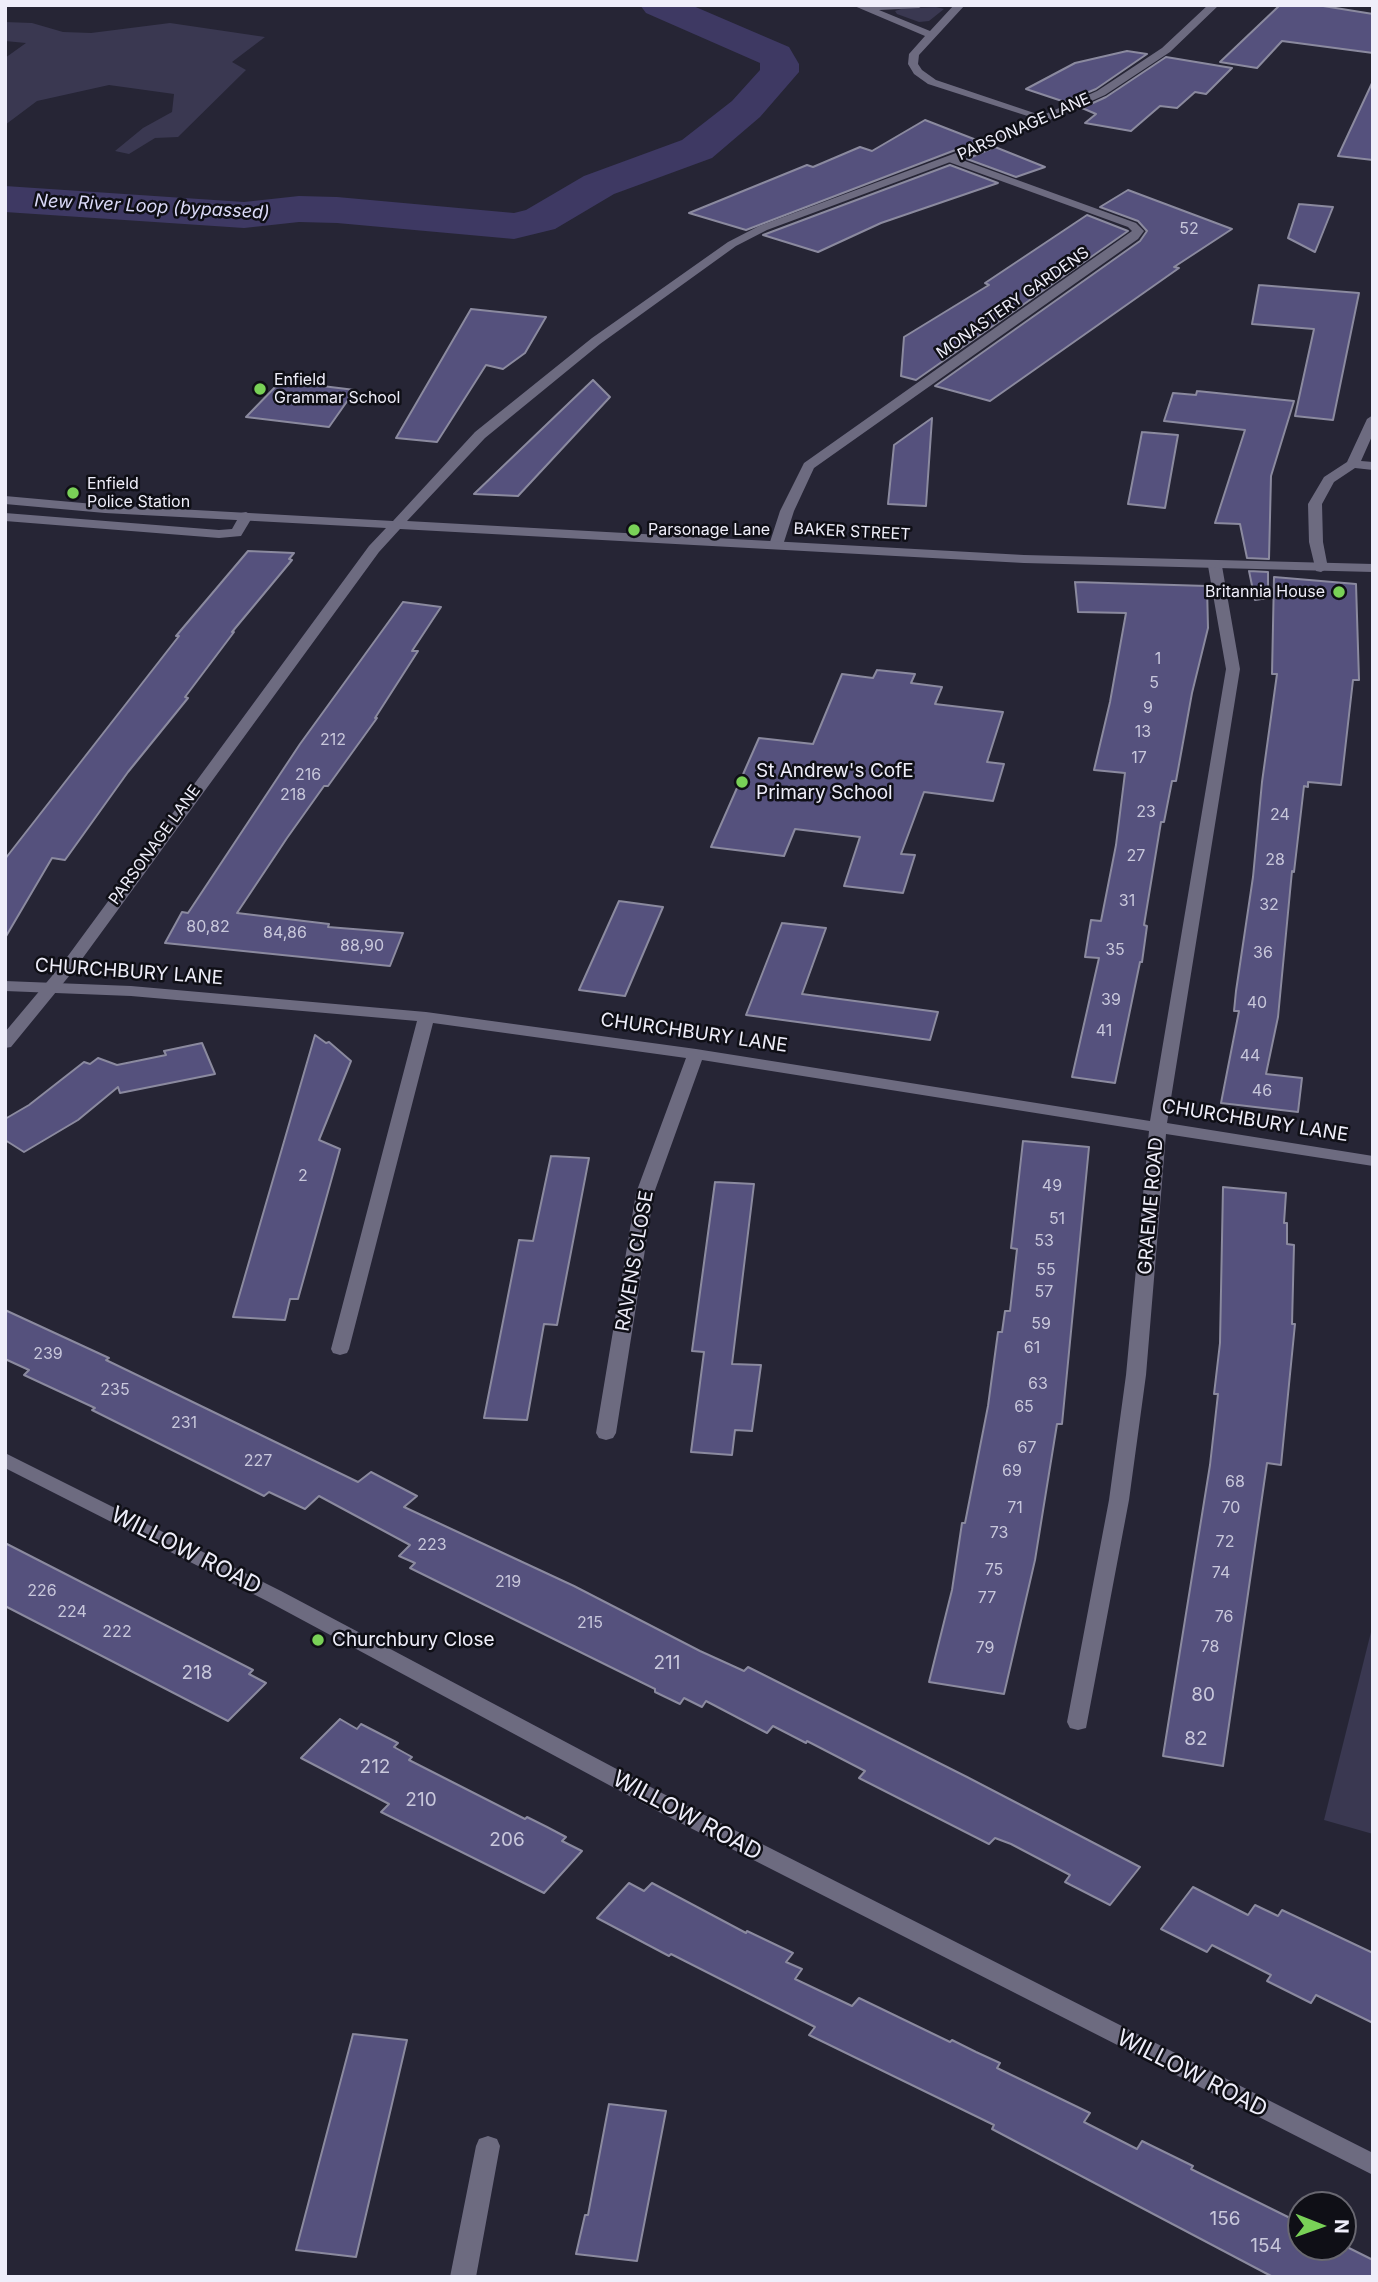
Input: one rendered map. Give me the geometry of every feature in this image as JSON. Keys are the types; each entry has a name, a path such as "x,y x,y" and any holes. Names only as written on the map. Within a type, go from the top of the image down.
{"street":[{"path":"861,7 919,5"},
{"path":"960,5 914,54 913,64 932,82 1047,119"},
{"name":"PARSONAGE LANE","path":"5,1043 52,987 346,585 396,524 480,435 596,341 732,244 763,228 950,159 1047,119 1101,93 1166,50 1214,5"},
{"path":"861,7 931,35"},
{"name":"MONASTERY GARDENS","path":"776,545 787,511 809,466 1134,237 1138,231 1132,225 950,159"},
{"path":"1321,568 1316,542 1315,504 1329,480 1353,464 1373,419"},
{"path":"1353,464 1373,466"},
{"name":"BAKER STREET","path":"5,500 105,509 776,545 1215,566 1373,568"},
{"path":"5,517 219,534 236,533 247,516"},
{"name":"GRAEME ROAD","path":"1079,1723 1119,1500 1136,1375 1158,1126 1233,669 1215,566"},
{"name":"CHURCHBURY LANE","path":"5,986 234,999 426,1017 696,1054 1373,1161"},
{"path":"340,1349 426,1017"},
{"name":"RAVENS CLOSE","path":"606,1433 645,1194 696,1054"},
{"name":"WILLOW ROAD","path":"5,1460 274,1595 669,1807 1373,2165"},
{"path":"463,2277 488,2146"}],"shaded area":[{"path":"904,8 944,9 929,21 919,22 895,11"},
{"path":"5,22 32,23 63,32 91,33 170,23 265,37 232,62 246,70 178,137 155,138 129,154 115,151 143,128 172,112 174,94 109,85 37,101 5,125 5,58 26,43 5,41"},
{"path":"1373,1624 1373,1834 1324,1820"}],"building":[{"path":"1280,5 1317,5 1373,14 1373,53 1282,41 1257,68 1220,62"},
{"path":"1127,51 1147,54 1096,89 1065,102 1026,89 1075,63"},
{"path":"1166,57 1232,68 1206,94 1195,92 1177,108 1160,106 1131,131 1085,123 1096,114 1082,108 1106,97"},
{"path":"1373,81 1373,160 1338,156"},
{"path":"925,120 979,141 746,230 689,213 807,165 813,167 860,147 872,151"},
{"path":"995,147 1045,167 1016,177 967,159"},
{"path":"950,165 998,183 881,223 818,252 763,235"},
{"path":"1128,190 1232,229 1174,267 1179,268 990,401 935,386 1140,241 1147,231 1138,221 1100,207"},
{"path":"1299,204 1333,207 1315,252 1288,238"},
{"path":"1087,215 1128,231 916,380 901,376 904,337 989,285 985,283"},
{"path":"1259,285 1359,293 1333,420 1295,416 1314,329 1252,324"},
{"path":"471,309 546,317 525,353 503,369 486,365 437,442 396,438"},
{"path":"593,380 610,397 518,496 474,494"},
{"path":"281,381 355,390 329,427 246,417"},
{"path":"1197,391 1294,401 1271,476 1269,559 1247,558 1240,524 1215,523 1245,430 1164,421 1173,393 1196,395"},
{"path":"932,418 926,506 888,504 894,445"},
{"path":"1142,432 1178,435 1165,508 1128,504"},
{"path":"248,551 294,553 289,559 292,560 232,632 185,697 188,698 128,772 65,860 52,858 5,938 5,859 179,636 176,636"},
{"path":"1249,571 1268,572 1268,598 1255,600"},
{"path":"1274,577 1356,584 1359,680 1353,680 1341,785 1308,782 1308,787 1304,786 1294,872 1292,871 1278,1017 1266,1074 1302,1078 1298,1112 1221,1103 1239,1011 1234,1011 1236,991 1253,877 1262,782 1277,674 1272,674"},
{"path":"1075,582 1207,586 1208,628 1192,693 1176,781 1172,781 1164,822 1161,822 1144,925 1147,926 1142,962 1115,1083 1072,1077 1099,958 1085,957 1091,920 1101,921 1116,845 1125,773 1094,770 1126,613 1078,612"},
{"path":"403,602 441,607 412,651 418,651 377,718 328,786 324,786 237,913 329,924 328,927 403,933 390,966 165,943 182,912 188,913 300,744"},
{"path":"877,670 915,674 911,683 942,687 935,704 1003,712 987,762 1004,764 993,801 924,792 901,854 915,855 903,893 844,886 860,837 795,829 784,856 711,847 759,738 813,744 842,674 873,678"},
{"path":"619,901 663,907 625,996 579,990"},
{"path":"782,923 826,928 802,994 938,1012 930,1040 746,1015"},
{"path":"315,1035 326,1043 329,1042 351,1061 319,1140 340,1149 298,1299 290,1299 285,1320 233,1317"},
{"path":"202,1043 215,1074 120,1093 118,1087 78,1120 24,1152 5,1140 5,1119 29,1105 84,1062 90,1064 98,1058 117,1065 166,1055 164,1051"},
{"path":"1023,1141 1089,1147 1062,1424 1057,1424 1035,1560 1004,1694 929,1682 952,1590 962,1523 965,1523 988,1406 998,1332 1002,1332 1005,1311 1010,1311 1017,1249 1011,1248"},
{"path":"551,1156 589,1158 557,1325 544,1324 527,1420 484,1418 519,1240 533,1241"},
{"path":"715,1182 754,1184 732,1364 761,1365 752,1431 735,1430 732,1455 691,1452 704,1352 692,1351"},
{"path":"1223,1187 1286,1193 1284,1223 1287,1223 1287,1244 1294,1245 1292,1324 1295,1324 1281,1465 1267,1463 1223,1766 1163,1756 1210,1465 1218,1394 1214,1394 1220,1343"},
{"path":"5,1310 109,1358 106,1360 358,1482 371,1472 417,1496 404,1507 574,1586 700,1651 744,1671 748,1667 1140,1867 1110,1905 1065,1882 1070,1875 1011,1844 995,1838 989,1844 859,1778 865,1771 807,1741 806,1743 773,1726 767,1733 706,1701 702,1707 684,1698 680,1704 655,1692 655,1689 410,1568 415,1563 399,1556 410,1545 319,1496 305,1509 269,1492 264,1496 92,1410 95,1408 24,1375 29,1370 5,1359"},
{"path":"5,1543 253,1670 249,1674 266,1683 228,1721 5,1606"},
{"path":"340,1719 357,1729 361,1724 398,1743 394,1747 412,1757 409,1760 525,1819 527,1817 547,1827 566,1837 562,1841 582,1851 544,1893 381,1812 389,1804 301,1758"},
{"path":"629,1883 644,1891 652,1883 746,1933 747,1931 793,1953 786,1962 802,1969 795,1979 852,2006 859,1998 1000,2063 997,2068 1090,2113 1084,2122 1137,2149 1142,2141 1193,2166 1191,2169 1287,2217 1287,2261 1357,2261 1357,2252 1373,2260 1373,2277 1273,2277 992,2129 994,2125 809,2035 815,2027 597,1918"},
{"path":"1193,1887 1248,1915 1255,1905 1278,1916 1282,1910 1373,1953 1373,2023 1316,1995 1311,2003 1267,1981 1271,1975 1212,1945 1207,1952 1161,1929"},
{"path":"353,2034 407,2040 356,2257 296,2250"},
{"path":"609,2104 666,2111 637,2261 576,2254 585,2215 588,2215"}],"waterway":[{"name":"New River Loop (bypassed)","path":"5,199 244,215 299,209 337,210 514,226 540,220 599,185 697,149 746,109 779,72 780,64 775,55 659,5"}],"place":[{"name":"Enfield Grammar School","path":"260,389"},
{"name":"Enfield Police Station","path":"73,493"},
{"name":"Parsonage Lane","path":"634,530"},
{"name":"Britannia House","path":"1339,592"},
{"name":"St Andrew's CofE Primary School","path":"742,782"},
{"name":"Churchbury Close","path":"318,1640"}]}
